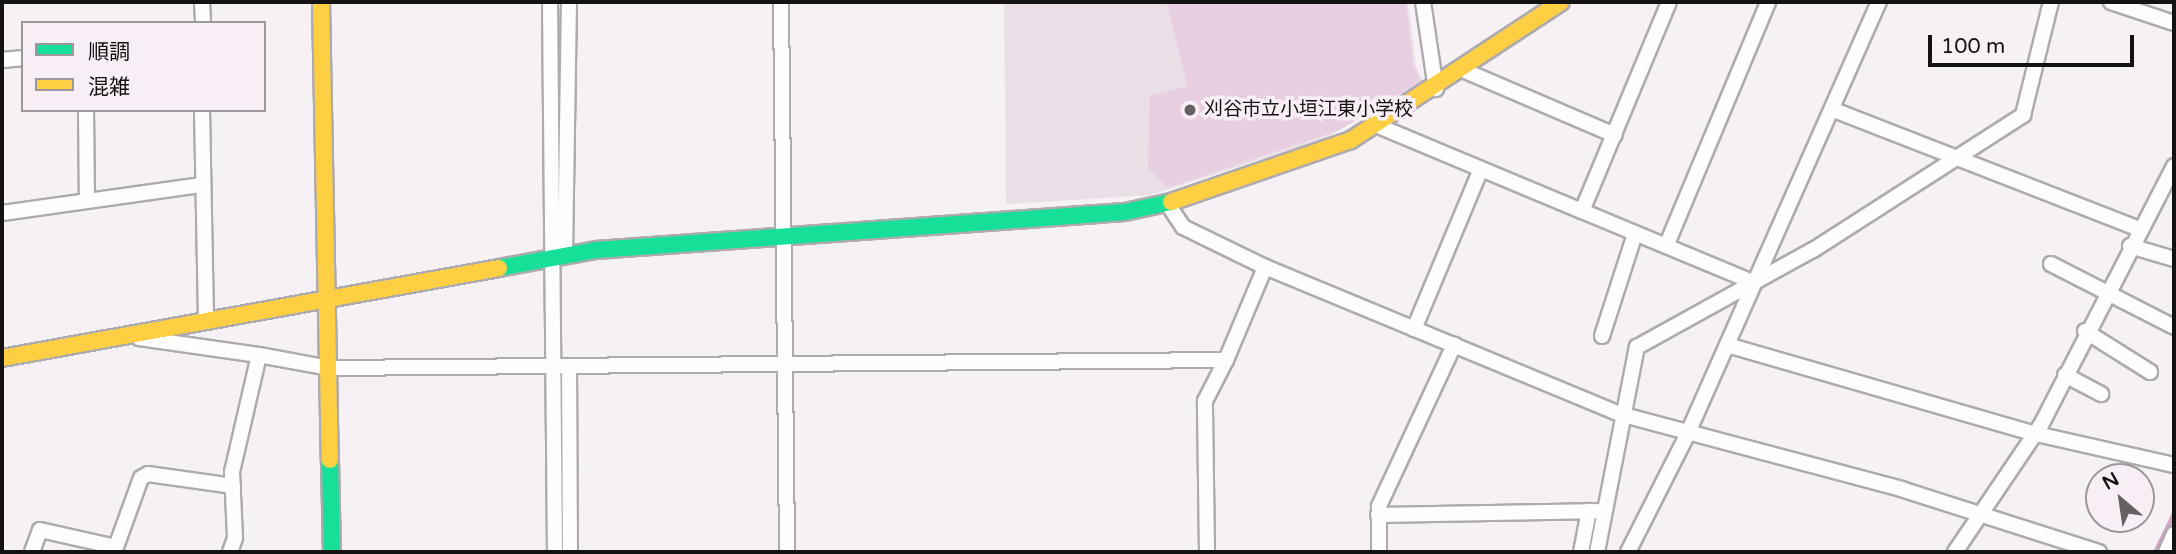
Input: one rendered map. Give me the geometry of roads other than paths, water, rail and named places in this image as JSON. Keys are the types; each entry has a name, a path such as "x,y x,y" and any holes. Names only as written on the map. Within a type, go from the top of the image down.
{"street":[{"path":"202,2 203,21"},
{"path":"321,2 330,298 332,552"},
{"path":"550,2 559,256"},
{"path":"555,552 553,366 569,2"},
{"path":"781,2 787,552"},
{"path":"1423,2 1436,89"},
{"path":"1582,211 1670,2"},
{"path":"1667,244 1768,2"},
{"path":"1628,552 1687,435 1834,110 1879,2"},
{"path":"1581,552 1596,511 1637,347 1755,283 1960,158 2023,115 2051,2"},
{"path":"2111,2 2174,23"},
{"path":"2,358 206,318 559,256 783,236 1125,212 1167,203 1298,161 1376,125 1436,89 1554,4"},
{"path":"2,60 21,58"},
{"path":"1462,70 1615,135"},
{"path":"1834,110 2139,229"},
{"path":"86,112 87,201"},
{"path":"202,112 206,318"},
{"path":"1376,125 1634,234 1667,244 1755,283"},
{"path":"1955,552 2032,433 2065,375 2107,288 2174,166"},
{"path":"1414,329 1481,169"},
{"path":"2,213 202,185"},
{"path":"1167,203 1183,226 1265,267 1620,414 1687,435 1981,515 2099,552"},
{"path":"1602,336 1634,234"},
{"path":"2130,246 2174,259"},
{"path":"2051,264 2107,288 2174,327"},
{"path":"1207,552 1205,401 1226,360 1265,267"},
{"path":"2085,331 2150,372"},
{"path":"123,336 259,355 329,368 1226,360"},
{"path":"1379,552 1378,515 1454,345"},
{"path":"1727,345 2032,433 2174,465"},
{"path":"230,552 235,538 233,486 259,355"},
{"path":"569,366 570,552"},
{"path":"2065,375 2101,394"},
{"path":"32,552 40,530 116,547 141,478 148,474 233,486"},
{"path":"1378,515 1596,511"},
{"path":"1596,511 1597,552"},
{"path":"2166,552 2174,534"}],"waterway":[{"path":"560,170 558,33 563,18"},
{"path":"2155,552 2174,513"}],"place":[{"name":"刈谷市立小垣江東小学校","path":"1190,110"}]}
